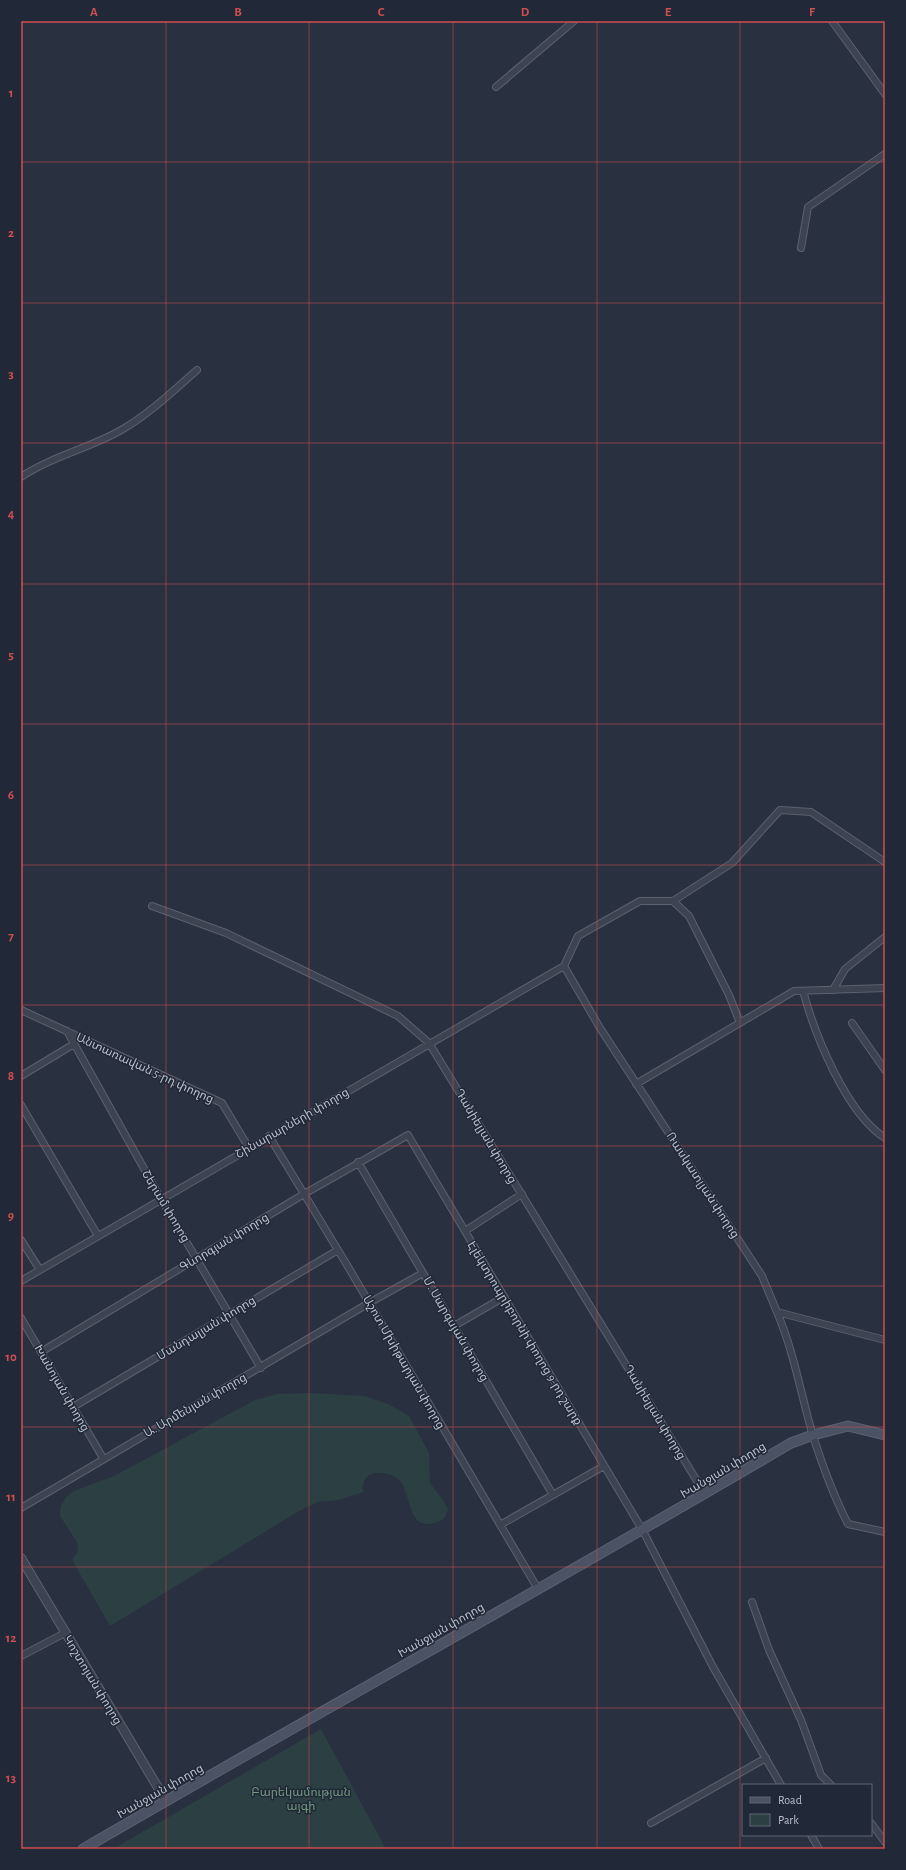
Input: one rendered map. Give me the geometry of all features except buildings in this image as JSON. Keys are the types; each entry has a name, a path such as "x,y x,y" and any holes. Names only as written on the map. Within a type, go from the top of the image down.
{"main road":[{"name":"Խանջյան փողոց","path":"83,1849 538,1589 643,1531 791,1443 813,1435 848,1426 885,1435"}],"street":[{"path":"496,87 574,21"},
{"path":"832,21 885,94"},
{"path":"801,248 808,207 885,154"},
{"path":"21,477 123,429 159,404 197,370"},
{"path":"564,966 578,936 640,901 673,901 732,863 780,810 810,812 885,862"},
{"path":"673,901 689,916 729,995 740,1023"},
{"name":"Դանիելյան փողոց","path":"152,906 226,933 398,1016 429,1043 705,1494"},
{"path":"833,990 845,968 885,937"},
{"name":"Շինարարների փողոց","path":"21,1281 564,966"},
{"name":"Ռասկատլյան փողոց","path":"564,966 600,1028 762,1276 785,1332 813,1435 832,1492 848,1524 885,1532"},
{"path":"636,1084 794,991 885,988"},
{"path":"802,991 809,1015 843,1090 875,1131 885,1138"},
{"name":"Անտառավան 5-րդ փողոց","path":"21,1010 222,1103 249,1148"},
{"path":"852,1023 885,1070"},
{"name":"Շերամ փողոց","path":"67,1031 161,1199 261,1368"},
{"path":"21,1076 74,1044"},
{"path":"21,1105 98,1236"},
{"name":"Գևորգյան փողոց","path":"41,1352 358,1162 408,1135"},
{"name":"Էլեկտրոպրիբորնի փողոց 9-րդ շարք","path":"408,1135 643,1531 713,1667 780,1784"},
{"name":"Աշոտ Մխիթարյան փողոց","path":"269,1136 538,1589"},
{"name":"Մ. Սարգսյան փողոց","path":"358,1162 553,1495"},
{"path":"465,1230 522,1194"},
{"path":"21,1240 40,1270"},
{"name":"Մանդալյան փողոց","path":"73,1407 338,1250"},
{"name":"Ա. Արմենյան փողոց","path":"21,1508 369,1303 423,1273"},
{"path":"454,1326 504,1297"},
{"path":"777,1312 885,1340"},
{"name":"Խանոյան փողոց","path":"21,1318 104,1458"},
{"path":"500,1525 604,1466"},
{"name":"Կոշտոյան փողոց","path":"21,1558 166,1801"},
{"path":"752,1602 769,1650 801,1720 821,1775 830,1784"},
{"path":"21,1656 65,1633"},
{"path":"651,1823 766,1758"},
{"path":"872,1824 885,1842"},
{"path":"812,1836 819,1849"}],"green space":[{"path":"311,1393 364,1396 388,1404 409,1416 429,1453 430,1483 448,1509 444,1518 434,1523 426,1524 419,1522 415,1517 401,1482 389,1474 373,1474 365,1479 362,1488 364,1492 338,1500 318,1502 299,1511 110,1626 72,1560 78,1552 77,1542 60,1516 61,1506 66,1497 74,1491 114,1476 255,1400 277,1394"},
{"name":"Բարեկամության այգի","path":"321,1729 386,1849 113,1849"}]}
